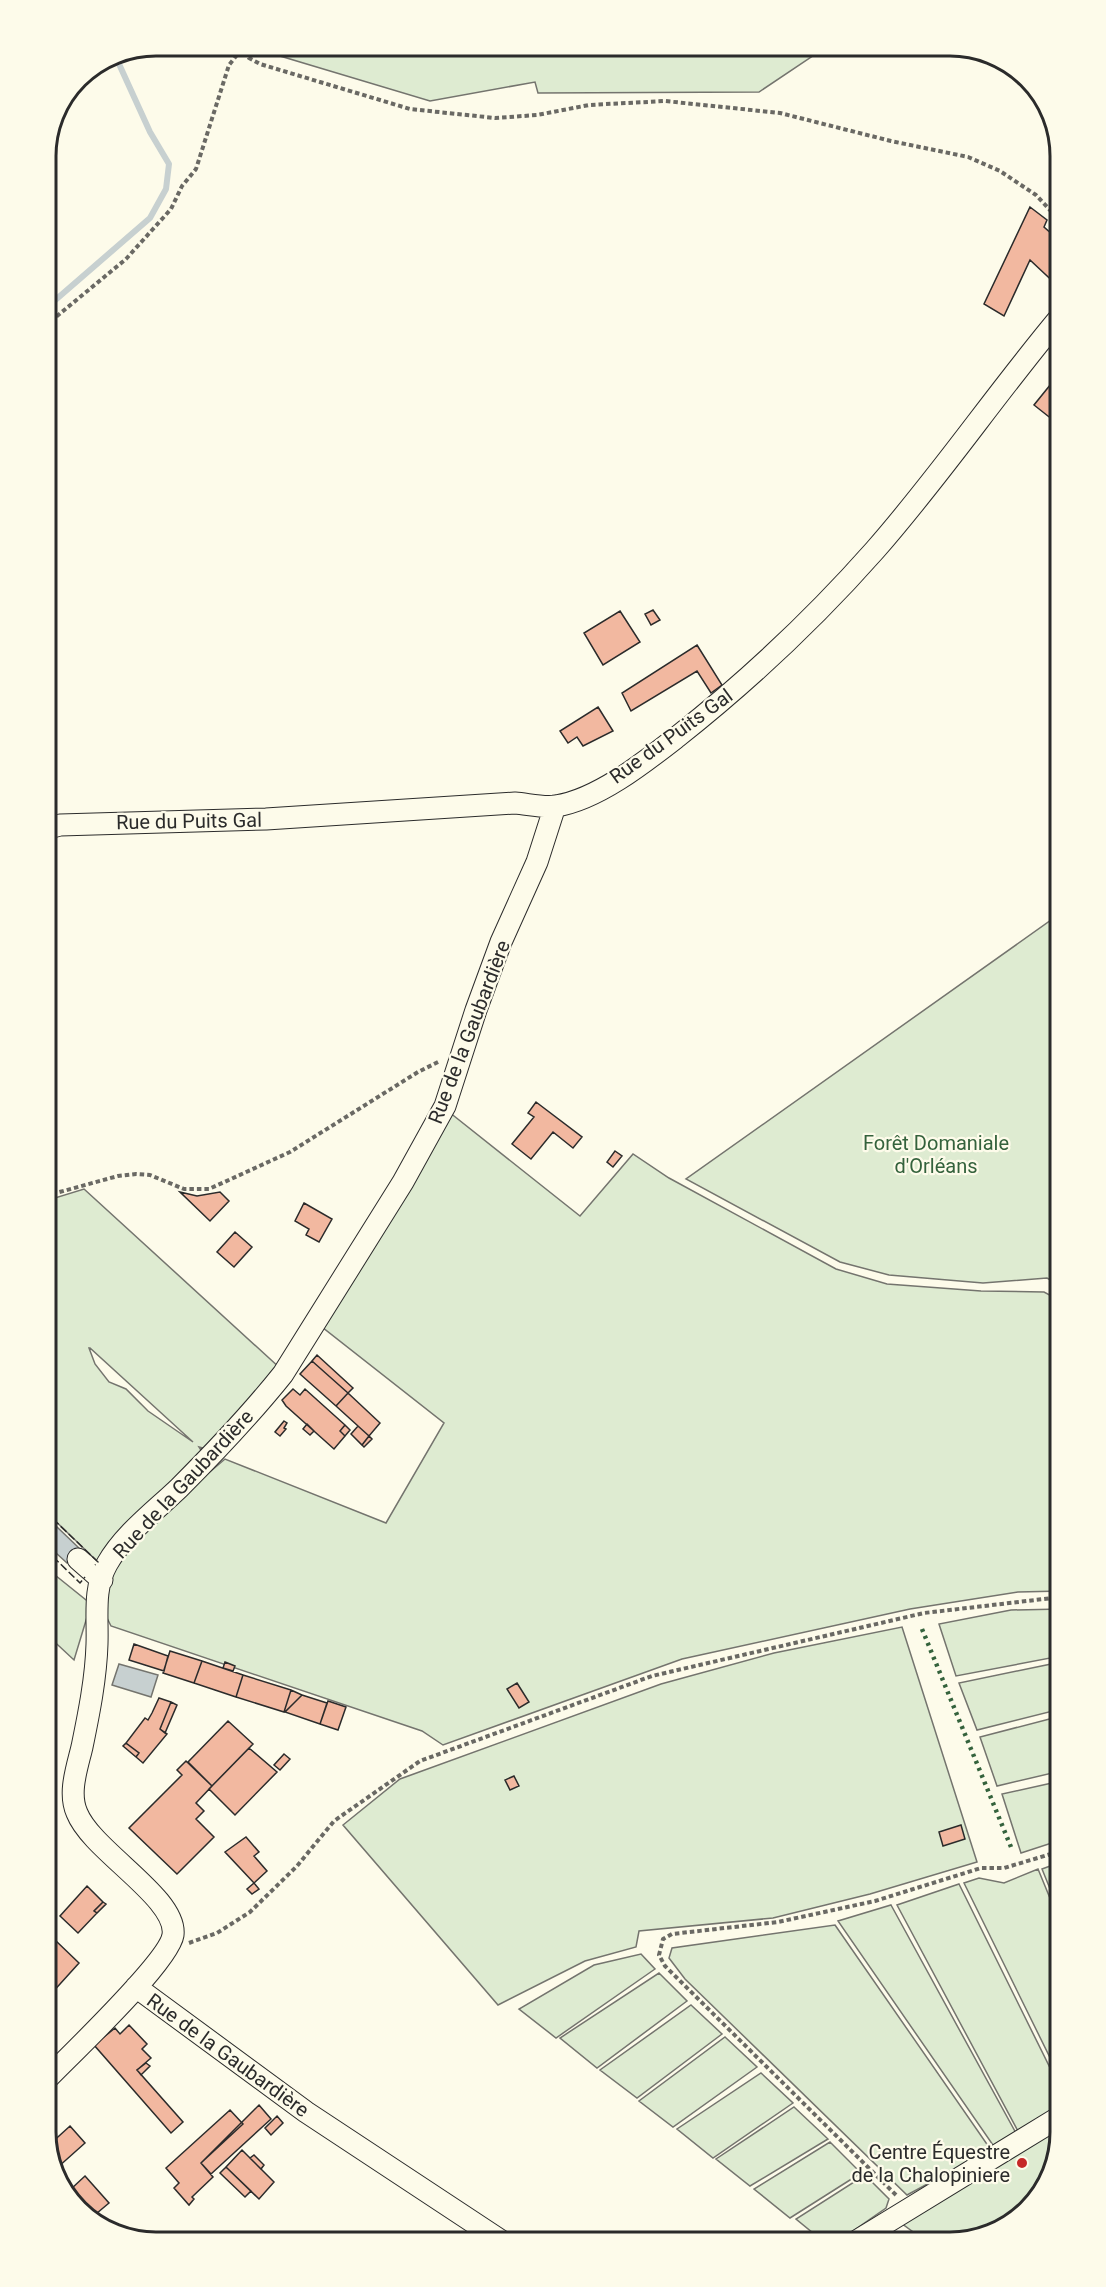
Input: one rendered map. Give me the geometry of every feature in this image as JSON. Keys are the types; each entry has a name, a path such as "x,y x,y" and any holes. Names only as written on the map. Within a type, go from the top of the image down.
{"street":[{"name":"Rue du Puits Gal","path":"56,826 266,819 515,803 555,806 588,795 630,772 724,699 774,656 875,550 970,434 1050,330"},
{"name":"Rue de la Gaubardière","path":"487,2231 306,2112 136,1987 169,1948 173,1924 164,1906 86,1829 77,1813 72,1796 91,1703 97,1642 95,1616 107,1564 128,1538 262,1400 283,1374 404,1182 446,1106 458,1064 498,952 537,862 555,806"},
{"path":"78,1559 102,1580"},
{"path":"56,2070 136,1987"},
{"path":"872,2232 1050,2123"}],"path":[{"path":"56,317 126,259 171,209 182,186 196,168 229,65 235,56"},
{"path":"250,56 260,64 410,109 495,118 537,115 589,105 665,101 780,113 891,141 968,157 1000,171 1036,195 1050,210"},
{"path":"56,1193 118,1176 136,1174 150,1175 184,1189 209,1189 290,1152 418,1072 441,1061 458,1064"},
{"path":"169,1948 218,1934 250,1912 297,1866 334,1821 420,1761 652,1676 924,1613 1050,1598"},
{"path":"906,2211 897,2196 665,1966 659,1955 663,1939 672,1934 778,1922 864,1904 981,1868 1004,1868 1050,1854"}],"green space":[{"path":"280,56 813,56 759,92 538,93 535,82 430,101"},
{"name":"Forêt Domaniale d'Orléans","path":"1050,921 1050,1280 1047,1278 983,1283 889,1275 840,1262 686,1179"},
{"path":"449,1112 580,1216 633,1154 669,1178 836,1269 887,1284 981,1291 1044,1292 1050,1295 1050,1591 1018,1592 910,1609 682,1659 443,1745 422,1731 111,1626 102,1608 110,1577 143,1529 225,1459 386,1523 444,1423 322,1327"},
{"path":"84,1189 281,1369 210,1450 199,1447 204,1455 100,1564 56,1522 56,1198","holes":["89,1348 193,1442 148,1411 126,1389 109,1382 95,1364"]},
{"path":"56,1576 91,1604 74,1660 56,1643"},
{"path":"1050,1609 1050,1658 956,1676 939,1624 1011,1610"},
{"path":"902,1627 977,1862 870,1894 773,1918 639,1931 636,1947 585,1961 498,2005 343,1825 400,1779 661,1684 774,1653"},
{"path":"1050,1664 1050,1712 977,1730 959,1683"},
{"path":"1050,1719 1050,1774 997,1786 980,1737"},
{"path":"1050,1783 1050,1844 1021,1853 1002,1794"},
{"path":"1050,1866 1050,1889 1042,1869"},
{"path":"1038,1869 1050,1898 1050,2058 964,1883 979,1878 1004,1883"},
{"path":"959,1884 1050,2068 1050,2114 1019,2133 897,1905"},
{"path":"891,1905 1017,2135 995,2148 838,1921"},
{"path":"835,1925 991,2150 907,2195 685,1979 669,1958 672,1948"},
{"path":"641,1954 655,1969 556,2038 519,2009 594,1965"},
{"path":"659,1973 687,2001 597,2068 560,2038"},
{"path":"691,2005 722,2034 637,2098 600,2070"},
{"path":"725,2037 757,2067 673,2127 639,2101"},
{"path":"761,2073 793,2103 713,2158 677,2129"},
{"path":"794,2107 828,2139 750,2186 716,2159"},
{"name":"Centre Équestre de la Chalopiniere","path":"1050,2125 1050,2145 1040,2176 1026,2198 1012,2211 989,2224 970,2230 913,2232 901,2223"},
{"path":"830,2142 861,2173 790,2218 754,2189"},
{"path":"865,2175 889,2199 886,2208 852,2232 812,2232 796,2219"}],"shaded area":[{"path":"56,1528 80,1549 67,1563 56,1553"},
{"path":"119,1664 158,1675 151,1697 112,1685"}],"building":[{"path":"1030,207 1047,220 1044,227 1050,232 1050,279 1030,260 1004,316 984,304"},
{"path":"1050,385 1050,418 1034,405"},
{"path":"653,610 660,620 651,625 645,614"},
{"path":"620,611 640,642 603,665 584,633"},
{"path":"697,645 722,685 711,693 697,671 631,711 622,693"},
{"path":"598,707 613,731 583,746 577,737 568,743 560,731"},
{"path":"536,1102 582,1137 573,1148 553,1132 531,1159 512,1144 534,1117 528,1113"},
{"path":"615,1151 622,1156 613,1167 607,1162"},
{"path":"180,1192 197,1196 220,1192 229,1201 210,1221"},
{"path":"304,1203 332,1219 319,1242 306,1235 309,1229 295,1221"},
{"path":"235,1232 252,1247 234,1267 217,1252"},
{"path":"317,1355 353,1388 348,1393 312,1361"},
{"path":"312,1361 348,1393 336,1406 300,1374"},
{"path":"293,1389 300,1395 305,1389 345,1425 340,1431 345,1436 334,1449 286,1406 282,1400"},
{"path":"348,1393 380,1423 369,1436 336,1406"},
{"path":"284,1421 287,1423 284,1428 286,1429 280,1436 275,1432"},
{"path":"307,1424 314,1431 310,1435 303,1429"},
{"path":"345,1425 350,1430 345,1436 340,1431"},
{"path":"358,1426 369,1436 362,1445 351,1434"},
{"path":"369,1436 372,1439 364,1447 362,1445"},
{"path":"134,1644 168,1656 164,1671 129,1660"},
{"path":"170,1651 202,1661 194,1683 163,1673"},
{"path":"202,1661 243,1675 236,1697 194,1683"},
{"path":"225,1662 235,1666 233,1671 223,1668"},
{"path":"243,1675 291,1690 284,1712 236,1697"},
{"path":"517,1683 529,1702 519,1708 507,1689"},
{"path":"291,1690 302,1695 284,1712"},
{"path":"302,1695 327,1703 320,1724 285,1712"},
{"path":"159,1698 171,1702 160,1729 167,1734 143,1763 136,1757 139,1753 126,1743 145,1718 148,1720"},
{"path":"328,1701 346,1707 338,1730 320,1724"},
{"path":"171,1702 177,1705 165,1733 160,1729"},
{"path":"228,1721 253,1744 212,1786 188,1762"},
{"path":"126,1743 139,1753 136,1757 123,1746"},
{"path":"249,1748 277,1772 235,1815 209,1789"},
{"path":"284,1754 290,1759 280,1770 274,1765"},
{"path":"186,1761 212,1786 196,1803 204,1811 196,1819 214,1837 177,1874 129,1828 182,1775 177,1770"},
{"path":"514,1776 519,1786 510,1790 505,1780"},
{"path":"961,1825 965,1839 943,1846 939,1832"},
{"path":"246,1837 259,1852 254,1856 267,1871 254,1883 225,1852"},
{"path":"254,1883 259,1889 252,1894 247,1889"},
{"path":"87,1886 103,1902 94,1911 97,1913 78,1933 60,1916"},
{"path":"103,1902 106,1904 97,1913 94,1911"},
{"path":"56,1941 79,1963 56,1988"},
{"path":"129,2025 147,2044 142,2049 151,2058 137,2070 183,2122 171,2133 94,2045 115,2028 120,2034"},
{"path":"146,2063 150,2066 141,2075 137,2070"},
{"path":"259,2105 271,2119 211,2174 201,2163"},
{"path":"230,2110 243,2124 201,2163 213,2177 192,2197 194,2199 189,2205 174,2188 179,2183 166,2168"},
{"path":"277,2116 283,2123 271,2135 265,2128"},
{"path":"70,2126 85,2143 61,2164 56,2138"},
{"path":"242,2150 274,2182 259,2199 226,2167"},
{"path":"254,2155 264,2165 261,2169 250,2158"},
{"path":"226,2167 251,2191 245,2197 220,2173"},
{"path":"85,2176 109,2203 97,2213 73,2188"}],"waterway":[{"path":"56,299 150,218 166,189 169,164 150,132 118,63"}],"hedge":[{"path":"922,1629 1011,1847"}],"fence":[{"path":"56,1522 98,1562 95,1565"},
{"path":"56,1560 80,1583 85,1577"}],"place":[{"name":"Centre Équestre de la Chalopiniere","path":"1022,2163"}]}
